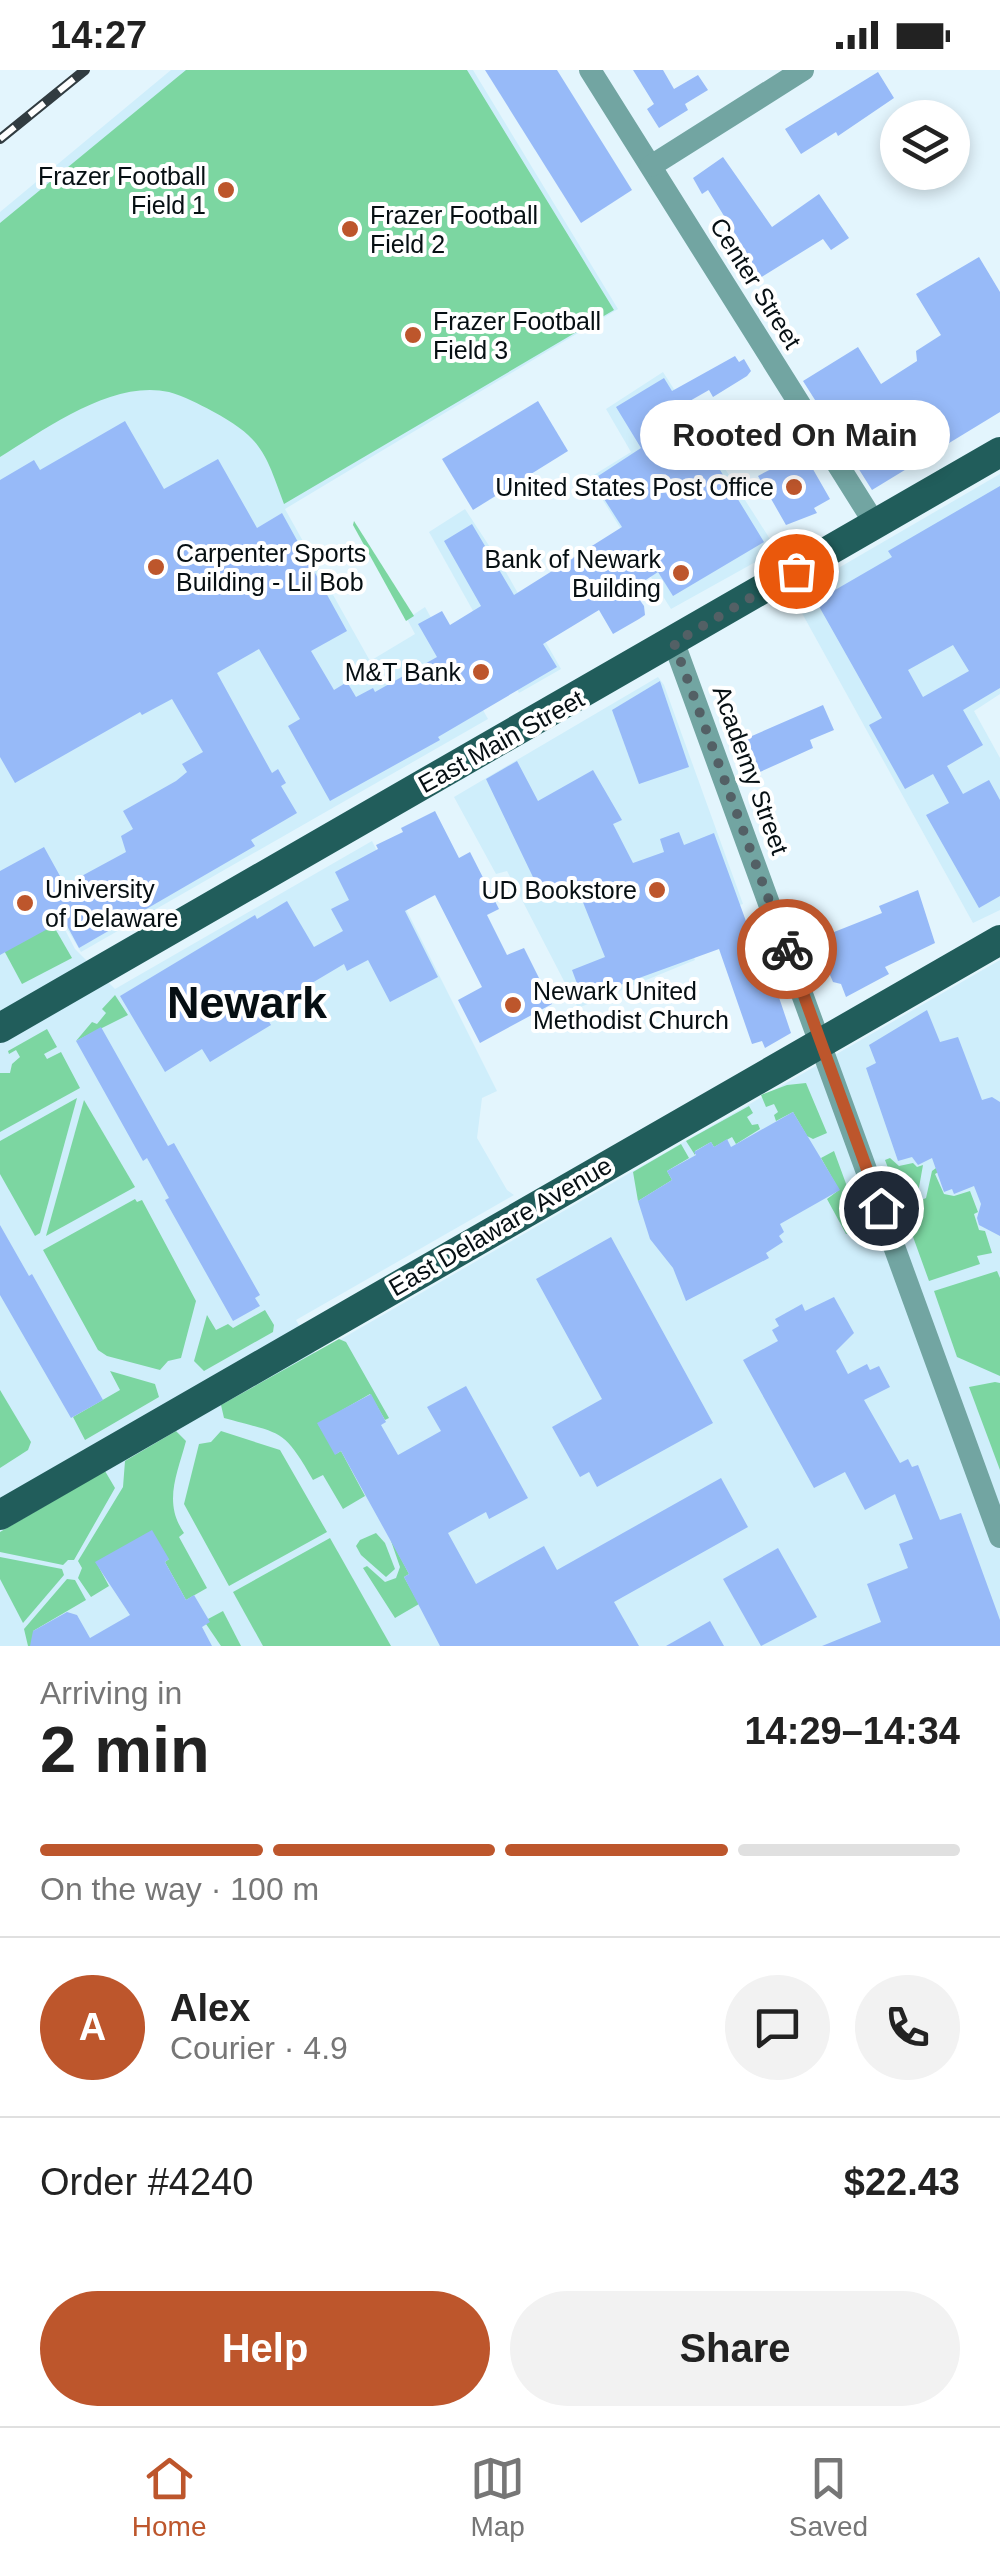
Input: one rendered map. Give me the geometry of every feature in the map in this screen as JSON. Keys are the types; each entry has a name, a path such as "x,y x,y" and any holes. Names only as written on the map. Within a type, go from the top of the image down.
{"main road":[{"name":"East Main Street","path":"0,1028 1000,452"},
{"name":"East Delaware Avenue","path":"0,1514 1000,940"}],"street":[{"name":"Center Street","path":"590,70 876,524"},
{"path":"651,166 803,70"},
{"name":"Academy Street","path":"674,643 1000,1537"}],"shaded area":[{"name":"University of Delaware","path":"171,70 473,70 618,309 285,509 370,661 415,634 407,619 425,607 488,719 81,952 49,899 75,949 115,989 372,841 497,1091 482,1098 477,1138 507,1190 514,1195 296,1320 315,1354 1000,960 1000,1646 0,1646 0,212"},
{"path":"663,372 777,550 671,609 589,478 631,452 606,409"},
{"path":"1000,474 1000,694 974,711 1000,758 1000,910 973,923 792,595"},
{"path":"465,509 561,669 519,693 429,532"},
{"path":"658,677 743,904 683,924 695,960 578,1008 507,871 496,874 454,797"}],"green space":[{"path":"186,70 467,70 614,310 284,504 266,459 252,439 212,411 169,392 148,390 103,399 0,457 0,223"},
{"path":"354,521 414,616 406,621 353,525"},
{"path":"0,918 53,925 72,958 22,984 0,943"},
{"path":"115,995 128,1015 76,1041 92,1022 97,1024 106,1013 102,1009"},
{"path":"47,1029 57,1047 44,1054 47,1059 61,1052 80,1088 0,1132 0,1073 10,1073 12,1064 20,1057 16,1050 9,1054 8,1051"},
{"path":"806,1083 827,1133 813,1139 807,1136 793,1112 776,1121 774,1115 778,1112 774,1104 766,1107 761,1095"},
{"path":"77,1098 40,1233 35,1236 0,1174 0,1141"},
{"path":"84,1100 135,1187 46,1236"},
{"path":"749,1106 753,1113 747,1117 760,1129 736,1144 732,1137 714,1147 711,1142 695,1151 695,1155 686,1141"},
{"path":"681,1144 689,1158 667,1171 672,1180 638,1201 633,1172"},
{"path":"834,1151 863,1230 846,1234 827,1199 839,1190 821,1158"},
{"path":"890,1158 899,1166 923,1165 918,1193 904,1199 898,1194 885,1160"},
{"path":"940,1165 942,1170 935,1174 944,1194 954,1196 970,1191 978,1212 974,1214 979,1230 985,1231 992,1253 977,1256 980,1264 929,1281 904,1212 906,1207 926,1198 932,1171"},
{"path":"135,1199 142,1200 196,1301 181,1358 168,1361 160,1370 98,1350 43,1250"},
{"path":"997,1271 1000,1376 957,1357 934,1291"},
{"path":"265,1310 274,1325 273,1332 204,1371 194,1361 207,1315 216,1330 228,1324 233,1328"},
{"path":"339,1339 346,1342 389,1418 385,1420 370,1394 318,1424 336,1454 341,1451 365,1496 343,1509 323,1475 313,1480 287,1441 269,1431 224,1418 221,1405"},
{"path":"110,1371 155,1384 159,1397 85,1440 73,1417 120,1390"},
{"path":"1000,1383 1000,1470 969,1387"},
{"path":"0,1390 31,1442 28,1450 0,1468"},
{"path":"176,1431 186,1441 173,1499 184,1533 179,1537 207,1588 186,1600 165,1562 169,1559 96,1562 109,1586 91,1597 78,1578 82,1568 78,1561 123,1487 125,1461"},
{"path":"221,1431 280,1450 327,1532 229,1586 184,1504 199,1444 211,1442"},
{"path":"105,1471 115,1488 74,1560 63,1565 0,1552 0,1532"},
{"path":"376,1533 385,1543 395,1569 386,1577 356,1546"},
{"path":"330,1538 391,1646 263,1646 233,1592"},
{"path":"390,1538 419,1604 395,1618 363,1568 367,1566 385,1582 396,1578 400,1567"},
{"path":"0,1557 62,1569 64,1575 23,1623 0,1579"},
{"path":"67,1579 75,1580 86,1600 33,1631 33,1646 28,1646 24,1629"},
{"path":"223,1611 241,1646 221,1646 206,1624"}],"building":[{"path":"485,70 557,70 632,190 581,223"},
{"path":"633,70 663,70 674,89 698,75 708,90 685,104 688,110 659,128 647,109 654,104"},
{"path":"878,72 894,98 880,100 880,108 838,136 836,132 801,154 785,129"},
{"path":"723,157 772,227 819,194 849,238 831,250 823,239 755,281 736,249 742,245 708,190 702,194 693,178"},
{"path":"979,257 1000,292 1000,412 872,490 803,381 858,347 881,384 917,361 916,351 941,335 916,294"},
{"path":"735,356 739,362 744,359 751,371 747,376 713,397 709,390 681,406 764,542 673,596 658,572 632,589 644,606 645,615 613,634 599,610 543,644 557,667 438,737 440,740 330,801 288,726 300,719 259,649 217,673 272,773 278,769 286,783 281,786 297,813 251,840 255,846 79,948 64,920 0,955 0,871 44,847 65,885 126,852 121,836 133,829 123,811 176,781 187,772 182,764 203,752 172,699 142,715 140,712 15,783 0,757 0,480 34,460 40,470 125,421 164,489 218,459 257,528 282,513 347,631 311,651 334,690 347,682 356,697 373,688 375,692 437,657 418,624 442,611 450,625 481,606 444,541 472,524 514,595 622,527 592,480 641,448 616,407 664,378 672,391"},
{"path":"538,401 568,451 473,510 442,459"},
{"name":"United States Post Office","path":"793,440 830,499 814,508 817,513 786,525 758,476 773,468 763,451"},
{"path":"1000,486 1000,688 963,710 983,745 947,766 963,794 989,780 1000,800 1000,896 979,908 926,815 949,803 933,774 905,789 869,725 882,718 816,601 892,557 888,551","holes":["953,645 969,671 923,697 908,670"]},
{"path":"660,681 689,767 639,784 612,710"},
{"path":"823,705 834,730 810,740 813,748 760,772 745,739"},
{"name":"UD Bookstore","path":"517,761 538,801 593,770 622,820 613,824 633,863 664,852 660,839 679,832 684,845 714,833 755,946 761,944 791,1033 765,1048 762,1041 752,1044 719,949 582,997 572,970 605,957 576,885 544,900 486,779"},
{"path":"435,811 459,858 470,852 499,909 487,915 507,955 524,948 552,1004 480,1043 458,1000 482,987 435,895 405,911 438,977 390,1002 368,960 347,971 344,964 263,1012 271,1025 210,1062 202,1049 165,1072 120,996 255,915 257,919 287,901 314,947 343,931 331,909 349,900 335,872 378,849 376,845 403,832 401,828"},
{"path":"918,890 935,943 885,967 889,974 846,997 841,984 833,982 821,954 828,950 824,936 882,913 879,906"},
{"path":"927,1010 940,1042 958,1037 982,1100 992,1097 1000,1102 1000,1236 979,1225 981,1204 974,1186 954,1194 952,1189 944,1192 932,1158 918,1165 912,1157 898,1161 866,1068 876,1063 869,1045"},
{"path":"101,1027 168,1146 174,1143 260,1295 255,1298 260,1306 233,1321 165,1200 169,1198 147,1158 143,1161 76,1041"},
{"path":"793,1112 840,1190 780,1224 783,1242 766,1253 769,1258 686,1301 673,1268 650,1239 638,1201 672,1180 667,1171 711,1142 714,1147 727,1139 731,1147"},
{"path":"0,1225 103,1400 71,1418 0,1295"},
{"path":"611,1237 713,1423 597,1487 589,1472 580,1477 552,1427 602,1399 536,1279"},
{"path":"834,1297 854,1333 836,1351 848,1374 867,1364 870,1370 879,1366 890,1387 864,1400 900,1463 908,1459 912,1467 918,1465 940,1520 961,1513 1000,1620 1000,1646 822,1646 881,1622 867,1584 908,1568 899,1544 913,1539 895,1494 865,1510 845,1472 814,1488 743,1360 778,1341 772,1330 779,1326 775,1319 802,1304 805,1311"},
{"path":"466,1386 528,1498 489,1519 486,1512 448,1533 476,1584 544,1546 557,1570 721,1478 748,1527 614,1602 639,1646 440,1646 404,1577 409,1574 341,1451 335,1455 317,1423 371,1394 386,1422 381,1425 398,1455 441,1431 427,1407"},
{"path":"152,1530 186,1600 194,1595 210,1622 202,1627 212,1646 30,1646 33,1631 67,1612 77,1615 90,1638 130,1615 95,1562"},
{"path":"778,1548 817,1617 761,1646 723,1579"},
{"path":"710,1621 724,1646 666,1646"}],"railway":[{"path":"0,139 85,70"}],"way so far":[{"path":"787,949 674,643 796,571"}],"place":[{"name":"Frazer Football Field 1","path":"226,190"},
{"name":"Frazer Football Field 2","path":"350,229"},
{"name":"Frazer Football Field 3","path":"413,335"},
{"name":"United States Post Office","path":"794,487"},
{"name":"Carpenter Sports Building - Lil Bob","path":"156,567"},
{"name":"Rooted On Main","path":"796,571"},
{"name":"Bank of Newark Building","path":"681,573"},
{"name":"M&T Bank","path":"481,672"},
{"name":"UD Bookstore","path":"657,890"},
{"name":"University of Delaware","path":"25,903"},
{"name":"Newark United Methodist Church","path":"513,1005"}],"district":[{"name":"Newark","path":"247,1002"}],"route":[{"path":"787,949 881,1208"}]}
